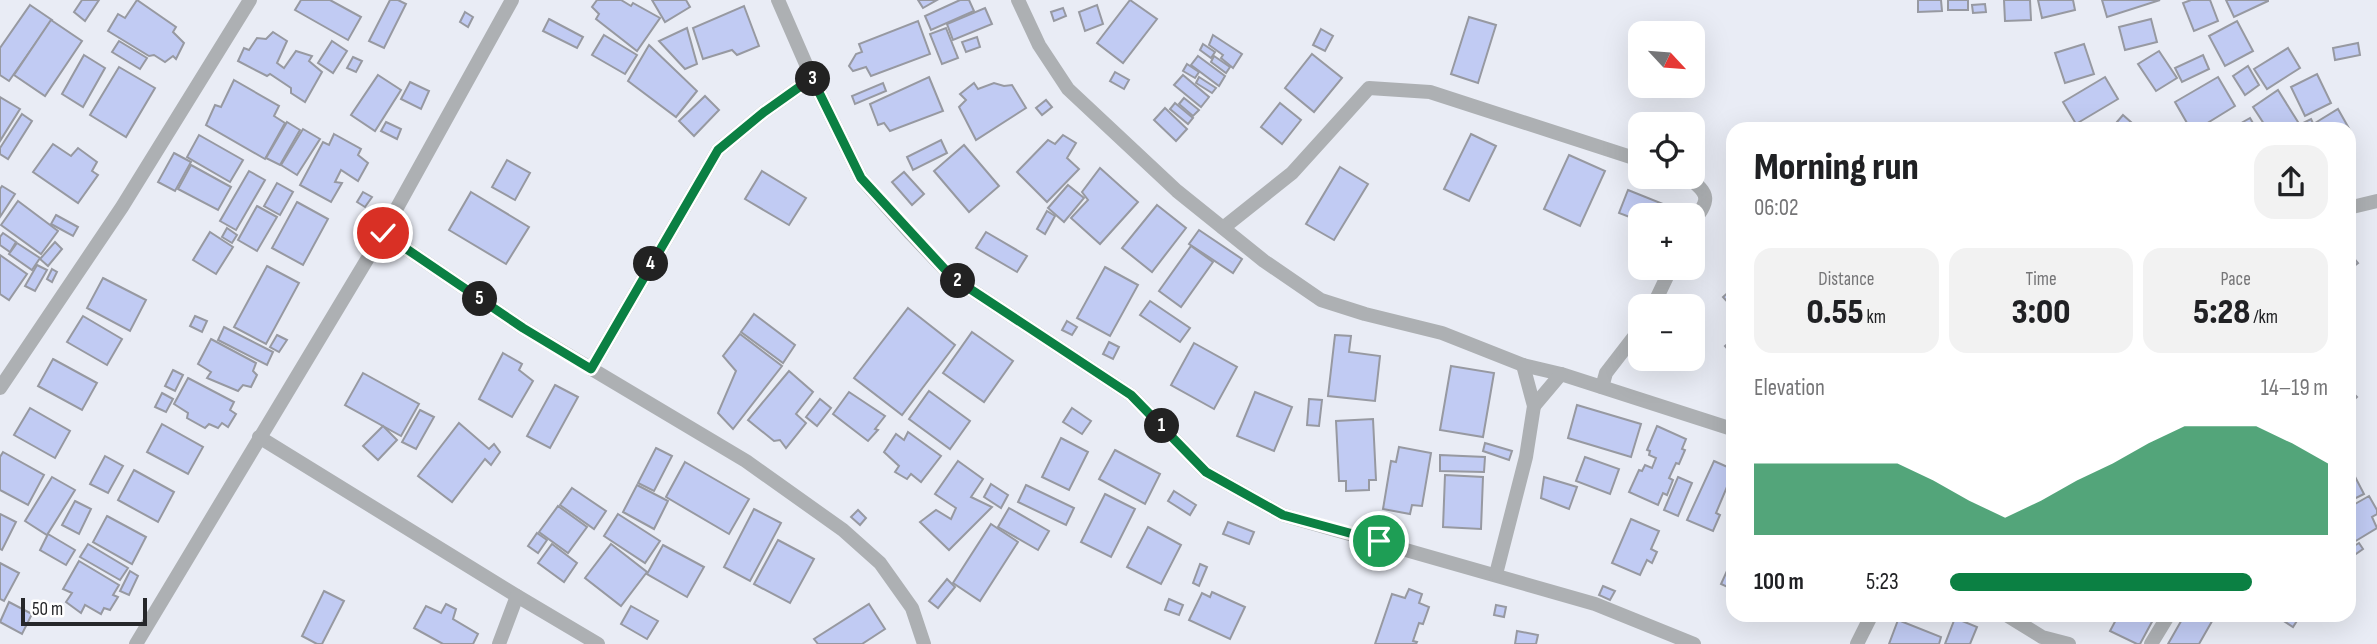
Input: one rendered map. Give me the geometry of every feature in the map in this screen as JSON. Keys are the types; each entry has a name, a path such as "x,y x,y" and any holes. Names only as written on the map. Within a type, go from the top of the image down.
{"street":[{"path":"0,388 122,207 250,0"},
{"path":"136,644 383,233 512,0"},
{"path":"778,0 812,78 861,178 952,277 1131,395 1206,472 1283,515 1595,604 1671,639 1694,644"},
{"path":"1018,0 1039,45 1068,89 1178,191 1264,261 1321,300 1441,333 1523,365 1561,374 1726,427"},
{"path":"591,369 718,150 764,112 812,78"},
{"path":"1223,228 1292,173 1369,88 1430,92 1628,156"},
{"path":"2356,206 2377,201"},
{"path":"383,233 523,328 746,461 843,530 880,563 912,608 924,644"},
{"path":"1602,387 1606,373 1628,345"},
{"path":"1496,574 1526,457 1534,406 1523,365"},
{"path":"1534,406 1561,374"},
{"path":"259,437 598,644"},
{"path":"499,644 516,596"},
{"path":"1857,644 1868,622"},
{"path":"2018,622 2042,637 2069,644"},
{"path":"2151,644 2164,622"}],"building":[{"path":"82,0 99,0 85,21 74,12"},
{"path":"137,0 176,27 173,32 184,43 176,59 173,56 165,62 154,55 149,56 108,31 118,14 125,18"},
{"path":"301,0 330,0 361,17 348,40 295,10"},
{"path":"390,0 406,4 384,48 369,41"},
{"path":"597,0 621,0 631,6 633,3 660,18 637,51 596,19 599,14 592,7"},
{"path":"652,0 686,0 690,7 665,22"},
{"path":"918,0 937,0 923,8"},
{"path":"960,0 969,0 974,11 931,30 925,16"},
{"path":"1130,0 1157,19 1123,63 1097,43"},
{"path":"1918,0 1941,0 1942,11 1918,12"},
{"path":"1948,0 1968,0 1968,10 1948,10"},
{"path":"2004,0 2030,0 2031,20 2005,21"},
{"path":"2038,0 2073,0 2075,10 2042,18"},
{"path":"2102,0 2160,0 2107,17"},
{"path":"2210,0 2218,21 2194,31 2183,3"},
{"path":"2226,0 2268,0 2268,1 2234,17"},
{"path":"1985,4 1986,12 1973,13 1972,5"},
{"path":"30,5 52,20 9,81 0,75 0,48"},
{"path":"1097,5 1103,24 1085,31 1079,12"},
{"path":"744,6 759,46 737,55 732,50 703,59 693,28"},
{"path":"985,8 992,24 953,40 947,24"},
{"path":"1063,8 1066,16 1054,21 1051,12"},
{"path":"465,12 473,17 468,27 460,22"},
{"path":"1469,17 1496,25 1478,83 1451,74"},
{"path":"549,19 583,37 577,48 543,31"},
{"path":"2151,19 2157,42 2125,50 2119,27"},
{"path":"51,20 82,41 45,96 14,75"},
{"path":"918,21 930,54 871,76 866,67 853,71 849,66 856,54 862,52 859,44"},
{"path":"2237,21 2253,51 2225,66 2209,36"},
{"path":"687,28 697,64 685,69 659,41"},
{"path":"946,28 958,58 942,64 930,34"},
{"path":"1321,29 1333,36 1325,51 1313,45"},
{"path":"273,32 287,41 277,63 284,68 296,51 312,56 309,61 322,72 305,102 291,93 291,88 270,74 267,76 238,61 244,48 249,50 257,38 266,39"},
{"path":"604,35 637,55 625,74 592,55"},
{"path":"1213,35 1242,54 1233,68 1221,58 1223,55 1209,45"},
{"path":"977,37 980,47 966,52 962,42"},
{"path":"119,41 147,58 140,69 112,52"},
{"path":"332,41 347,51 333,73 318,63"},
{"path":"2358,43 2360,55 2335,60 2333,48"},
{"path":"1203,44 1215,52 1211,58 1200,50"},
{"path":"2084,44 2094,74 2065,83 2055,53"},
{"path":"649,45 697,91 676,117 628,81"},
{"path":"2288,48 2300,68 2267,89 2254,69"},
{"path":"2159,51 2177,78 2156,91 2138,64"},
{"path":"1312,54 1342,78 1314,112 1285,88"},
{"path":"84,55 105,68 83,107 62,94"},
{"path":"2203,55 2209,69 2182,82 2175,68"},
{"path":"1198,56 1225,76 1219,86 1191,65"},
{"path":"1214,56 1230,67 1226,73 1211,62"},
{"path":"353,57 362,61 356,72 347,68"},
{"path":"1187,64 1199,72 1195,78 1183,71"},
{"path":"2248,66 2259,85 2245,95 2233,76"},
{"path":"119,67 155,88 126,137 90,115"},
{"path":"1115,72 1129,80 1124,89 1110,81"},
{"path":"2317,74 2331,103 2305,116 2291,87"},
{"path":"378,75 401,90 375,131 351,115"},
{"path":"1183,75 1209,97 1201,107 1174,85"},
{"path":"929,77 943,111 890,131 884,123 878,125 870,104"},
{"path":"1199,77 1216,88 1212,93 1196,83"},
{"path":"2105,77 2118,99 2079,122 2075,122 2063,102"},
{"path":"2218,77 2235,106 2209,122 2186,122 2175,102"},
{"path":"234,80 279,106 274,116 285,123 265,159 206,125 215,105 221,107"},
{"path":"410,82 429,91 421,109 401,99"},
{"path":"883,83 886,91 855,104 852,96"},
{"path":"974,83 978,89 994,83 1012,85 1026,108 976,140 959,107 966,100 960,94"},
{"path":"2278,90 2298,122 2263,122 2253,107"},
{"path":"705,96 719,110 694,136 679,121"},
{"path":"0,97 20,109 0,141"},
{"path":"1184,98 1199,110 1193,116 1179,104"},
{"path":"1046,100 1052,107 1042,115 1036,108"},
{"path":"1175,103 1193,118 1188,124 1170,109"},
{"path":"1280,103 1301,120 1282,144 1261,127"},
{"path":"1165,108 1187,129 1176,141 1154,120"},
{"path":"2338,109 2345,122 2317,122"},
{"path":"22,114 32,121 8,159 0,154 0,148"},
{"path":"2123,115 2131,122 2117,122"},
{"path":"287,122 300,130 280,165 266,158"},
{"path":"386,122 401,129 397,139 381,131"},
{"path":"303,129 320,139 297,175 281,165"},
{"path":"334,134 361,149 358,155 368,163 358,181 341,170 335,182 342,183 331,202 300,185 323,142 329,145"},
{"path":"1471,134 1496,146 1469,201 1444,189"},
{"path":"199,135 243,160 230,182 187,157"},
{"path":"1063,135 1076,143 1067,158 1079,169 1047,202 1017,172 1048,140 1055,144"},
{"path":"941,140 947,153 913,170 907,157"},
{"path":"53,144 71,156 78,148 97,162 92,171 98,175 78,203 33,172"},
{"path":"964,145 999,186 969,212 934,171"},
{"path":"174,153 191,162 175,191 158,182"},
{"path":"1569,155 1605,171 1580,226 1544,209"},
{"path":"507,160 530,173 515,200 492,187"},
{"path":"191,165 231,187 218,210 178,189"},
{"path":"1340,167 1368,184 1334,240 1306,224"},
{"path":"1100,168 1138,202 1100,244 1071,218 1088,200 1082,192"},
{"path":"249,171 265,180 236,230 220,221"},
{"path":"762,171 806,198 789,225 745,199"},
{"path":"904,172 924,194 912,205 892,182"},
{"path":"277,183 293,192 280,215 264,206"},
{"path":"1068,185 1084,198 1064,222 1048,208"},
{"path":"2,186 15,194 0,217 0,189"},
{"path":"1628,190 1660,203 1628,203 1628,216 1619,213"},
{"path":"363,192 372,197 365,207 357,202"},
{"path":"471,192 529,227 506,264 449,230"},
{"path":"18,201 58,231 41,254 1,225"},
{"path":"297,202 328,219 303,265 272,248"},
{"path":"1157,205 1186,228 1152,272 1122,248"},
{"path":"257,206 277,217 257,251 238,240"},
{"path":"1047,211 1055,216 1045,234 1037,229"},
{"path":"56,215 78,227 73,236 51,224"},
{"path":"227,228 237,235 232,243 222,237"},
{"path":"1199,230 1242,259 1233,273 1189,244"},
{"path":"210,232 233,247 216,274 193,260"},
{"path":"986,232 1027,256 1017,272 976,248"},
{"path":"3,233 16,242 10,252 0,245"},
{"path":"55,242 62,249 48,266 40,259"},
{"path":"17,243 40,258 32,270 9,254"},
{"path":"1191,246 1213,262 1181,307 1159,291"},
{"path":"0,255 27,274 9,300 0,294"},
{"path":"37,265 47,270 35,291 25,286"},
{"path":"267,266 299,283 266,344 234,327"},
{"path":"1105,267 1138,285 1110,336 1077,318"},
{"path":"52,269 57,272 52,282 47,279"},
{"path":"103,278 146,300 130,331 87,308"},
{"path":"1150,301 1190,328 1180,342 1140,315"},
{"path":"908,308 955,345 902,415 854,378"},
{"path":"754,314 795,345 783,363 741,332"},
{"path":"83,316 122,339 107,365 67,342"},
{"path":"195,316 207,321 202,332 190,326"},
{"path":"1067,321 1077,327 1072,335 1062,330"},
{"path":"224,327 273,352 267,365 218,340"},
{"path":"972,332 1013,361 984,402 943,373"},
{"path":"740,334 782,366 733,429 718,413 736,371 723,356"},
{"path":"277,335 287,340 279,352 270,347"},
{"path":"1335,335 1351,336 1349,352 1380,356 1375,401 1328,396"},
{"path":"211,339 256,363 253,371 257,375 251,387 243,385 238,391 207,378 211,372 198,364"},
{"path":"1109,342 1119,347 1113,359 1103,354"},
{"path":"1194,343 1237,367 1214,409 1171,385"},
{"path":"503,353 522,364 519,370 533,381 512,417 479,399"},
{"path":"53,359 97,383 82,410 38,386"},
{"path":"1451,366 1494,373 1483,437 1440,430"},
{"path":"173,370 183,375 175,391 165,386"},
{"path":"789,371 813,392 796,414 806,423 786,448 780,440 774,441 748,420"},
{"path":"363,373 419,404 401,436 345,405"},
{"path":"188,378 234,402 230,410 236,414 228,427 222,423 218,428 209,424 205,428 187,418 188,413 174,404"},
{"path":"555,385 578,397 550,448 527,436"},
{"path":"929,391 970,421 950,449 909,419"},
{"path":"849,392 885,416 868,441 833,414"},
{"path":"1255,392 1292,407 1274,451 1237,436"},
{"path":"162,393 173,399 166,412 155,407"},
{"path":"820,399 831,408 817,426 806,417"},
{"path":"1309,399 1322,400 1319,426 1307,425"},
{"path":"1577,405 1641,424 1631,457 1568,438"},
{"path":"30,408 70,431 55,458 14,435"},
{"path":"1072,408 1091,421 1082,434 1063,422"},
{"path":"420,410 434,417 416,449 402,442"},
{"path":"1373,419 1376,480 1369,480 1369,490 1346,491 1346,481 1339,481 1336,421"},
{"path":"459,423 489,449 494,444 500,452 491,465 485,459 452,502 418,476"},
{"path":"162,424 203,447 188,474 147,452"},
{"path":"383,426 397,440 378,460 363,446"},
{"path":"1657,426 1686,439 1679,464 1676,463 1669,478 1673,480 1667,495 1663,493 1658,505 1629,492 1639,470 1642,471 1645,465 1652,468 1656,458 1649,455 1650,451 1647,450"},
{"path":"908,432 941,456 921,482 911,474 907,479 895,472 899,466 884,452 896,434 904,440"},
{"path":"1061,438 1088,452 1069,490 1042,477"},
{"path":"1485,443 1512,451 1509,460 1483,451"},
{"path":"1399,447 1431,453 1422,506 1412,505 1410,514 1383,509 1391,461 1396,462"},
{"path":"656,448 672,456 654,491 638,483"},
{"path":"1115,450 1160,474 1145,504 1099,479"},
{"path":"3,452 44,475 28,505 0,490 0,457"},
{"path":"1440,455 1485,457 1484,472 1440,471"},
{"path":"105,456 123,466 108,493 90,484"},
{"path":"1585,457 1619,469 1610,494 1576,481"},
{"path":"958,461 983,479 971,497 992,507 949,550 920,522 936,510 951,519 956,508 935,494"},
{"path":"1714,461 1726,466 1726,489 1716,513 1720,515 1713,531 1687,520"},
{"path":"685,462 749,499 729,534 666,497"},
{"path":"134,470 174,492 158,522 118,500"},
{"path":"1445,475 1483,477 1481,529 1443,527"},
{"path":"52,477 75,490 47,535 25,521"},
{"path":"1544,477 1577,487 1569,509 1541,498"},
{"path":"1678,477 1692,483 1678,516 1664,510"},
{"path":"2356,479 2364,494 2356,498"},
{"path":"991,484 1008,495 1001,508 984,497"},
{"path":"637,485 668,501 654,529 623,512"},
{"path":"1026,485 1074,508 1066,525 1018,502"},
{"path":"572,488 606,511 594,529 560,505"},
{"path":"1174,491 1196,505 1190,515 1168,501"},
{"path":"1105,494 1135,509 1111,557 1081,542"},
{"path":"2369,496 2377,510 2377,514 2372,517 2377,528 2356,541 2356,503"},
{"path":"75,501 91,509 79,534 62,525"},
{"path":"558,506 587,527 568,553 539,532"},
{"path":"1009,508 1049,531 1038,550 998,527"},
{"path":"754,509 781,523 750,581 724,567"},
{"path":"858,510 866,518 860,525 851,517"},
{"path":"0,514 16,522 2,550 0,549"},
{"path":"618,514 660,541 645,563 604,536"},
{"path":"107,516 146,537 132,564 93,542"},
{"path":"1631,519 1659,531 1651,549 1657,552 1652,563 1647,560 1640,575 1612,563"},
{"path":"1228,522 1254,532 1249,544 1223,534"},
{"path":"991,524 1018,542 980,601 953,583"},
{"path":"1148,527 1181,545 1161,584 1127,567"},
{"path":"537,533 547,540 538,553 528,546"},
{"path":"48,534 75,550 66,565 40,550"},
{"path":"778,540 814,559 790,603 754,584"},
{"path":"2359,543 2363,549 2356,554 2356,545"},
{"path":"88,544 128,568 120,580 80,557"},
{"path":"552,544 577,563 564,582 538,563"},
{"path":"611,544 647,572 621,606 585,578"},
{"path":"663,545 704,567 687,597 647,574"},
{"path":"79,561 119,585 113,595 118,597 110,610 104,608 101,614 85,605 81,613 66,602 72,593 63,589"},
{"path":"0,563 19,573 4,601 0,599"},
{"path":"1200,564 1207,567 1199,586 1193,583"},
{"path":"130,571 138,576 129,595 120,591"},
{"path":"1726,573 1726,586 1721,584"},
{"path":"947,579 955,587 938,608 929,601"},
{"path":"1603,586 1615,591 1610,600 1599,595"},
{"path":"1409,589 1422,594 1419,603 1429,607 1423,624 1419,623 1413,641 1417,642 1416,644 1375,644 1392,594 1405,598"},
{"path":"324,591 344,601 322,644 317,644 302,636"},
{"path":"1212,592 1245,607 1230,639 1189,620 1202,593 1210,597"},
{"path":"1169,599 1183,605 1179,615 1165,610"},
{"path":"9,602 32,614 22,634 0,622"},
{"path":"446,604 456,609 453,619 478,634 473,644 443,644 414,628 426,606 441,613"},
{"path":"869,604 885,629 862,644 818,644 814,639"},
{"path":"1496,605 1506,607 1504,617 1494,615"},
{"path":"631,606 658,621 647,639 621,624"},
{"path":"1897,622 1941,637 1939,644 1889,644"},
{"path":"1953,622 1965,622 1977,627 1970,644 1945,644"},
{"path":"2115,622 2152,622 2140,644 2110,631"},
{"path":"2181,622 2212,622 2199,644 2168,644"},
{"path":"1517,631 1538,635 1536,644 1515,644"}],"route":[{"path":"383,233 523,328 591,369 718,150 764,112 812,78 861,178 952,277 1131,395 1206,472 1283,515 1379,541"}]}
